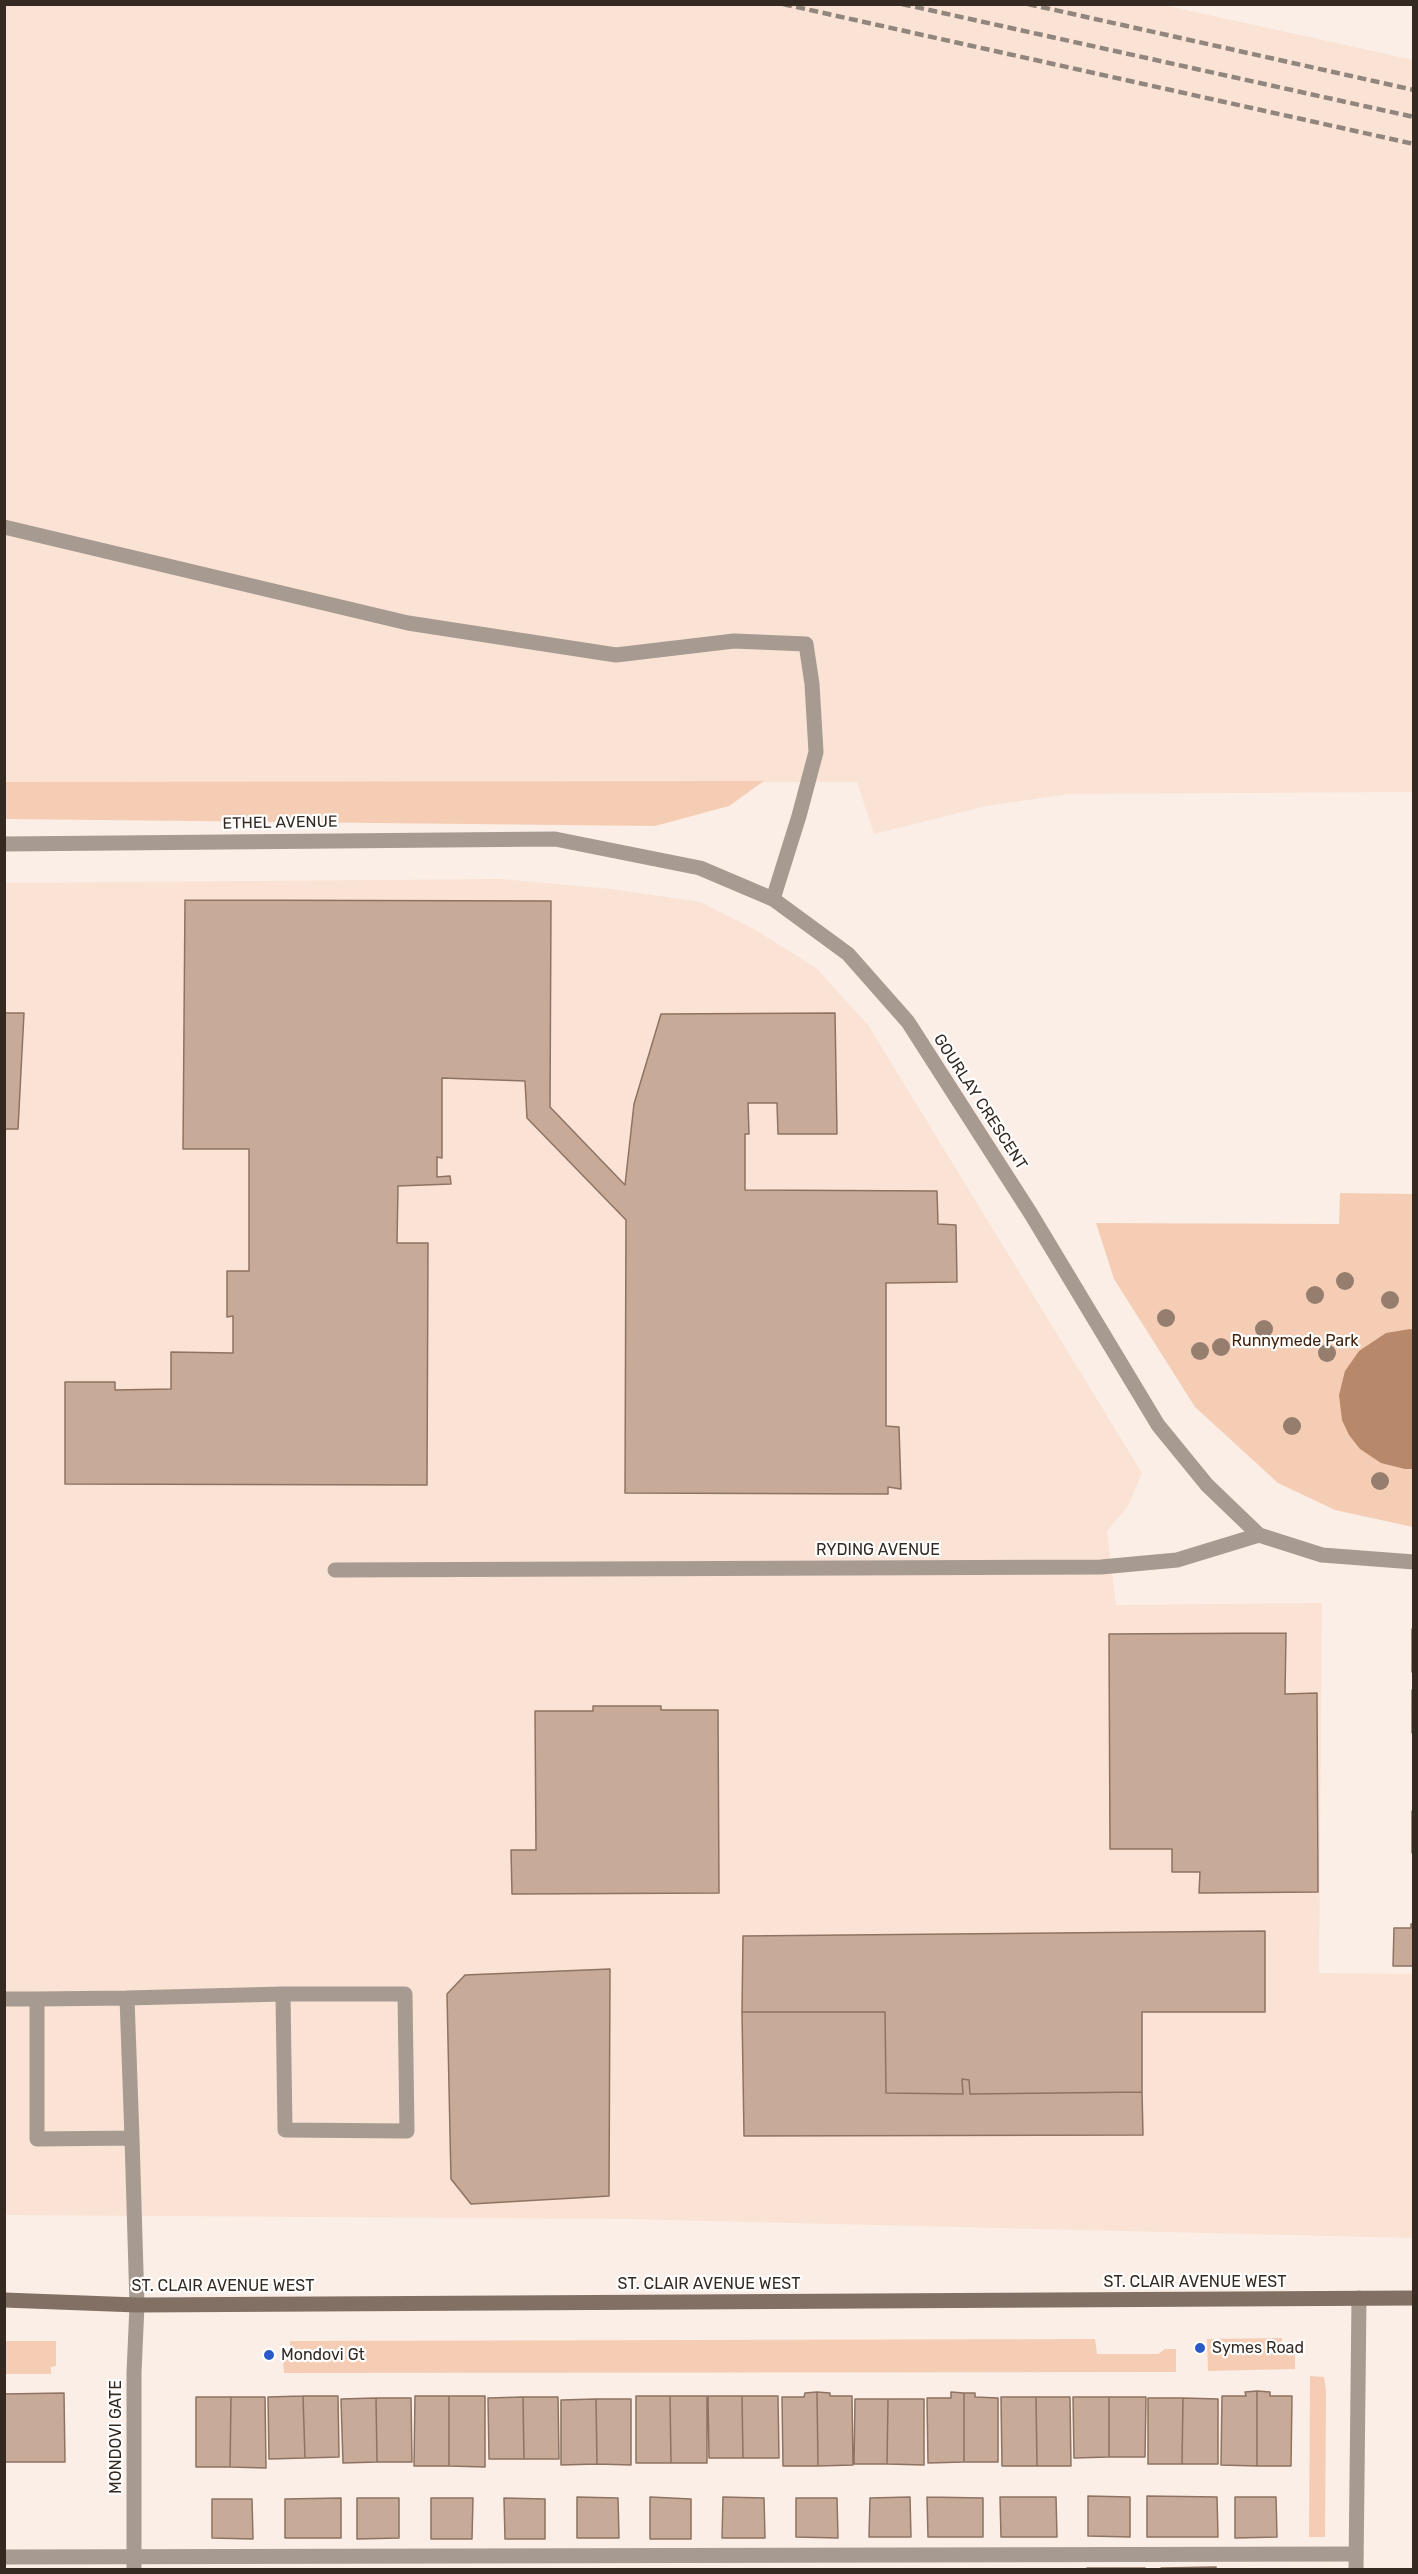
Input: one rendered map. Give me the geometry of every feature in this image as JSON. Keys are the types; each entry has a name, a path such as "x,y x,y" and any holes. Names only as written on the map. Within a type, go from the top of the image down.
{"main road":[{"name":"ST. CLAIR AVENUE WEST","path":"4,2300 137,2305 1413,2298"}],"street":[{"path":"4,527 408,623 605,653 616,654 734,641 806,644 812,684 816,753 773,899"},
{"name":"GOURLAY CRESCENT","path":"555,838 700,868 773,899 848,954 908,1022 1031,1214 1158,1425 1207,1485 1259,1535"},
{"name":"ETHEL AVENUE","path":"4,844 555,838"},
{"path":"1259,1535 1322,1555 1413,1562"},
{"name":"RYDING AVENUE","path":"335,1570 1101,1567 1177,1560 1259,1535"},
{"path":"4,1999 284,1994 405,1994 407,2131 285,2130 284,1994"},
{"name":"MONDOVI GATE","path":"127,1998 137,2305 134,2373 134,2563"},
{"path":"37,1999 37,2139 132,2138"},
{"path":"4,2556 134,2563 1356,2562 1359,2298"}],"shaded area":[{"path":"1159,4 1413,60 1413,792 1068,794 986,806 874,834 857,782 5,782 4,5"},
{"path":"501,879 611,889 700,902 754,929 816,968 868,1025 1142,1473 1128,1506 1107,1531 1116,1605 1322,1603 1319,1973 1413,1974 1413,2238 627,2219 5,2215 4,883"},
{"path":"1414,1330 1414,1469 1405,1469 1381,1463 1360,1449 1349,1435 1342,1420 1339,1395 1345,1371 1359,1351 1386,1333"}],"green space":[{"path":"764,781 729,806 655,826 5,819 5,782"},
{"name":"Runnymede Park","path":"1340,1193 1413,1194 1413,1527 1335,1510 1278,1483 1195,1407 1114,1279 1096,1223 1339,1224"},
{"path":"1282,2338 1282,2354 1295,2354 1295,2369 1208,2371 1207,2339"},
{"path":"1095,2339 1097,2354 1158,2354 1165,2349 1176,2349 1176,2372 284,2373 282,2351 290,2350 290,2341"},
{"path":"5,2341 56,2341 56,2366 51,2367 51,2374 5,2374"},
{"path":"1310,2376 1324,2377 1326,2391 1325,2537 1309,2537"}],"building":[{"path":"185,900 551,901 550,1107 625,1185 634,1104 661,1014 835,1013 837,1134 778,1134 777,1103 748,1103 749,1134 745,1134 745,1190 937,1191 938,1224 956,1225 957,1282 886,1283 886,1426 899,1427 901,1489 888,1487 888,1494 625,1493 626,1220 527,1118 525,1081 442,1078 442,1158 437,1157 437,1177 450,1176 451,1184 398,1186 397,1243 428,1243 427,1485 65,1484 65,1382 115,1382 115,1390 171,1389 171,1352 233,1353 233,1316 227,1317 227,1271 249,1271 249,1149 183,1149"},
{"path":"4,1013 24,1013 18,1129 4,1129"},
{"path":"1412,1629 1414,1629 1414,1672 1412,1672"},
{"path":"1286,1633 1285,1694 1317,1693 1318,1892 1199,1893 1200,1872 1172,1872 1172,1849 1110,1849 1109,1634"},
{"path":"1412,1690 1414,1690 1414,1733 1412,1733"},
{"path":"593,1706 661,1706 661,1710 718,1710 719,1893 512,1894 511,1850 536,1850 535,1711 593,1711"},
{"path":"1412,1811 1414,1811 1414,1853 1412,1853"},
{"path":"1411,1924 1414,1924 1414,1966 1393,1966 1394,1928 1411,1928"},
{"path":"1265,1931 1265,2012 1142,2012 1142,2092 970,2094 969,2080 962,2079 963,2094 886,2093 885,2012 742,2012 743,1936"},
{"path":"610,1969 609,2196 471,2204 451,2179 447,1994 465,1975"},
{"path":"742,2012 885,2012 886,2093 963,2094 962,2079 969,2080 970,2094 1142,2092 1143,2135 744,2136"},
{"path":"1257,2391 1257,2466 1221,2465 1222,2396 1246,2396 1245,2392"},
{"path":"1257,2391 1270,2392 1270,2396 1292,2396 1291,2466 1257,2466"},
{"path":"817,2392 818,2466 783,2466 782,2397 804,2397 805,2393"},
{"path":"817,2392 830,2393 830,2396 852,2396 853,2465 818,2466"},
{"path":"951,2392 964,2393 964,2462 928,2463 927,2398 951,2398"},
{"path":"64,2393 65,2462 4,2462 4,2394"},
{"path":"964,2393 975,2393 975,2397 998,2398 998,2462 964,2462"},
{"path":"303,2396 305,2458 269,2459 268,2397"},
{"path":"303,2396 338,2396 339,2457 305,2458"},
{"path":"415,2396 449,2396 449,2466 414,2466"},
{"path":"449,2396 485,2396 485,2467 449,2466"},
{"path":"636,2396 670,2396 671,2463 636,2463"},
{"path":"670,2396 707,2396 707,2463 671,2463"},
{"path":"708,2396 742,2396 743,2458 709,2458"},
{"path":"742,2396 778,2396 779,2458 743,2458"},
{"path":"196,2397 231,2397 230,2467 196,2467"},
{"path":"231,2397 265,2397 266,2468 230,2467"},
{"path":"523,2397 524,2459 489,2459 488,2398"},
{"path":"523,2397 558,2397 559,2459 524,2459"},
{"path":"1001,2397 1036,2397 1037,2466 1002,2466"},
{"path":"1036,2397 1070,2397 1071,2466 1037,2466"},
{"path":"1073,2397 1109,2397 1109,2457 1074,2458"},
{"path":"1109,2397 1146,2397 1145,2457 1109,2457"},
{"path":"376,2398 377,2462 343,2463 341,2399"},
{"path":"376,2398 411,2398 412,2462 377,2462"},
{"path":"1148,2398 1183,2398 1182,2464 1148,2464"},
{"path":"1183,2398 1218,2399 1218,2464 1182,2464"},
{"path":"596,2399 597,2464 561,2465 561,2400"},
{"path":"596,2399 631,2399 631,2465 597,2464"},
{"path":"855,2399 888,2399 887,2464 854,2464"},
{"path":"888,2399 924,2399 924,2465 887,2464"},
{"path":"1088,2496 1130,2497 1130,2537 1088,2536"},
{"path":"1147,2496 1217,2497 1218,2537 1147,2537"},
{"path":"577,2497 618,2498 619,2538 577,2538"},
{"path":"650,2497 691,2499 691,2539 650,2539"},
{"path":"723,2497 764,2498 765,2538 722,2538"},
{"path":"910,2497 911,2537 869,2537 870,2498"},
{"path":"927,2497 983,2498 983,2537 928,2537"},
{"path":"1000,2497 1056,2497 1057,2537 1001,2537"},
{"path":"1235,2497 1276,2497 1277,2537 1235,2538"},
{"path":"341,2498 341,2538 285,2538 285,2499"},
{"path":"357,2498 399,2498 399,2538 357,2539"},
{"path":"431,2498 473,2498 472,2539 431,2539"},
{"path":"504,2498 545,2499 545,2539 505,2539"},
{"path":"796,2498 837,2498 838,2538 796,2537"},
{"path":"212,2499 252,2499 253,2539 212,2538"},
{"path":"1216,2567 1216,2570 1161,2570 1161,2568"},
{"path":"1087,2568 1145,2568 1145,2570 1087,2570"}],"railway":[{"path":"783,4 1414,144"},
{"path":"902,4 1414,117"},
{"path":"1028,4 1414,90"}],"place":[{"name":"Symes Road","path":"1200,2348"},
{"name":"Mondovi Gt","path":"269,2355"}]}
